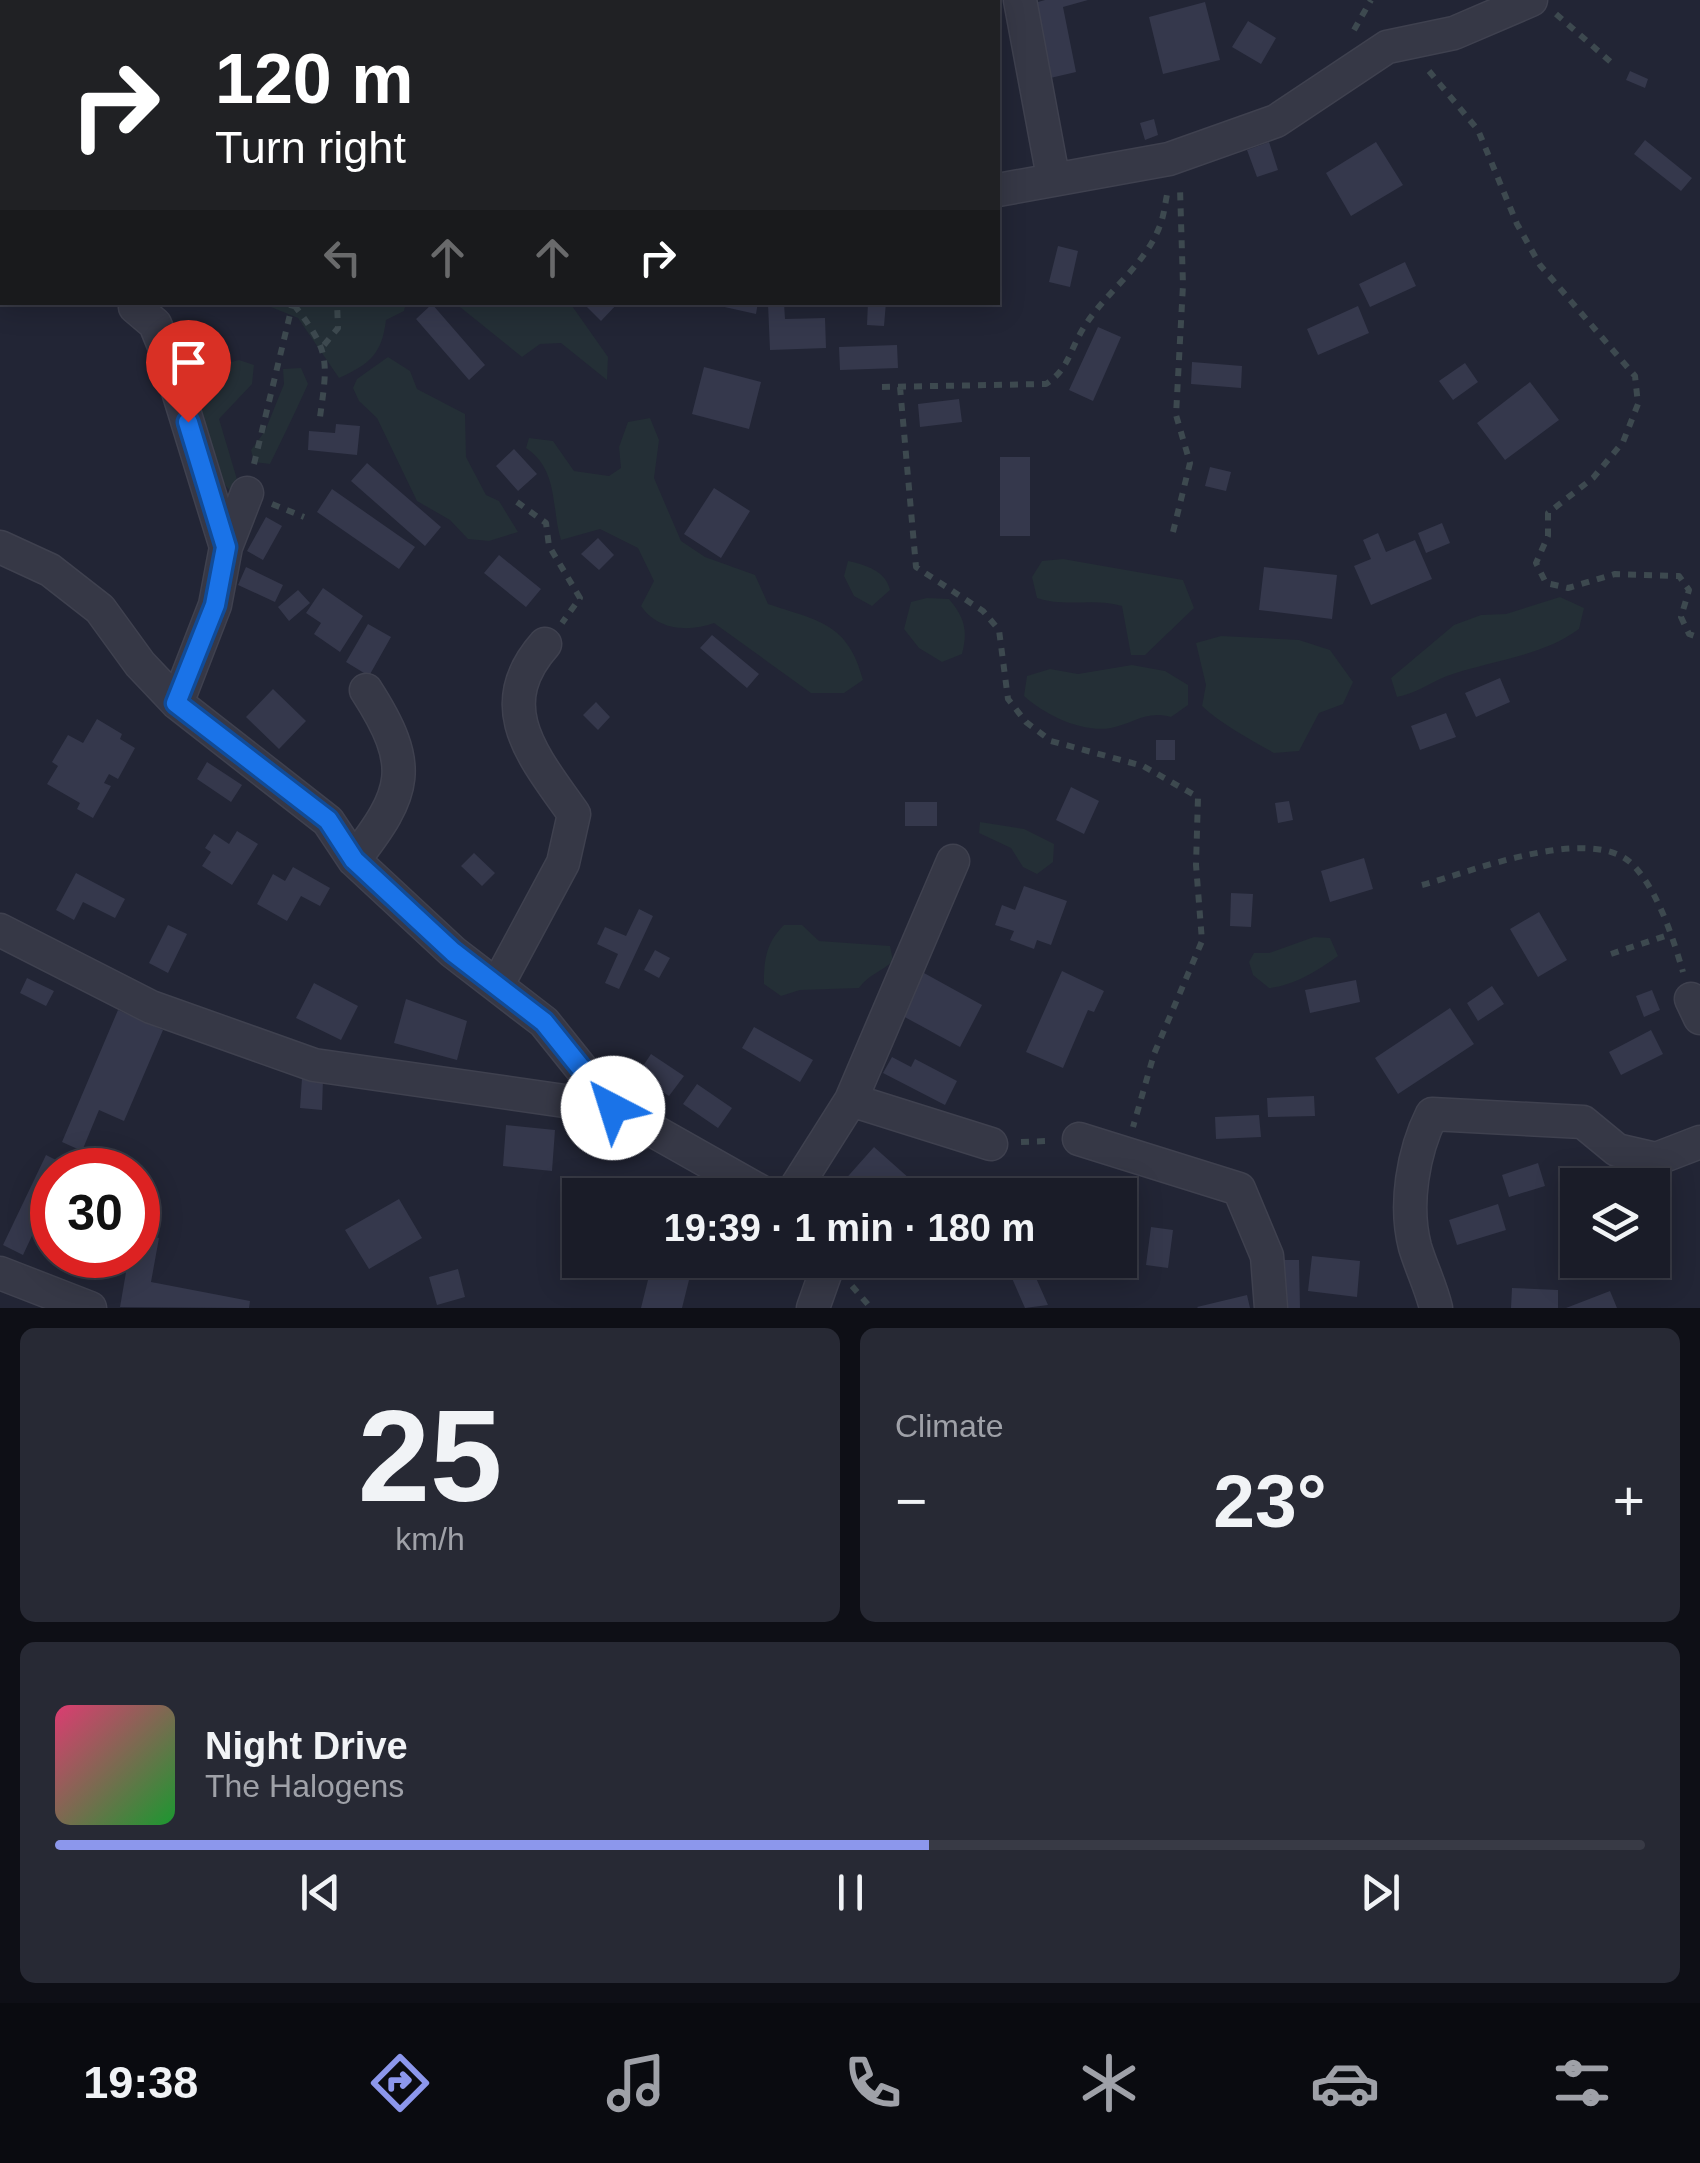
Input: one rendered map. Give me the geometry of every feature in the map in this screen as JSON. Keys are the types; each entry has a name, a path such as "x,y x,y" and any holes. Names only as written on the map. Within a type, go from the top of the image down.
{"street":[{"path":"1020,0 1053,177"},
{"path":"1000,190 1169,159 1276,121 1387,47 1454,33 1543,6"},
{"path":"135,307 155,324 164,346 226,547"},
{"path":"176,703 215,605 226,547 246,493"},
{"path":"0,547 50,570 100,610 140,664 176,703 328,820 354,860 453,952 544,1022 613,1108"},
{"path":"498,984 563,862 574,814 522,734 516,696 532,658 545,644"},
{"path":"354,860 388,812 400,779 394,741 366,690"},
{"path":"802,1178 851,1100 953,861"},
{"path":"0,930 150,1007 314,1064 613,1108 737,1178"},
{"path":"851,1100 990,1144"},
{"path":"1436,1308 1414,1242 1412,1193 1416,1146 1432,1114 1582,1122 1646,1168"},
{"path":"1079,1139 1240,1189 1267,1256 1270,1308"},
{"path":"1659,1168 1700,1142"},
{"path":"0,1274 90,1308"},
{"path":"814,1308 824,1278"}],"path":[{"path":"1543,6 1612,63"},
{"path":"1406,42 1478,130 1516,224 1540,265 1635,376 1638,404 1622,442 1593,478 1548,514 1548,536 1536,563 1546,583 1568,588 1615,574 1679,576 1689,590 1681,617 1689,634 1700,638"},
{"path":"882,388 1046,384 1065,371 1079,336 1103,299 1142,258 1159,228 1170,183 1180,188 1182,286 1176,415 1190,463 1174,532"},
{"path":"246,493 293,305"},
{"path":"294,305 324,346"},
{"path":"320,417 324,346 338,328 336,305"},
{"path":"900,387 916,567 983,612 1000,630 1008,699 1051,742 1143,766 1198,797 1196,866 1202,941 1154,1054 1128,1154"},
{"path":"517,502 546,523 549,546 580,598 545,644"},
{"path":"1422,885 1570,846 1607,852 1634,865 1672,934 1695,1008"},
{"path":"1611,954 1672,934"},
{"path":"990,1144 1079,1139"}],"shaded area":[{"path":"266,305 405,305 404,311 386,320 373,356 339,378 298,318"},
{"path":"457,305 571,305 608,357 607,380 561,343 540,344 522,357"},
{"path":"388,357 410,371 417,389 465,414 466,457 486,495 499,501 518,532 489,541 468,539 450,520 417,501 377,418 359,401 353,388 357,379"},
{"path":"239,360 254,365 252,384 219,419 239,486 232,493 221,480 189,379 194,371"},
{"path":"301,368 308,384 270,464 254,462 251,450 265,431 284,384 283,369"},
{"path":"650,418 659,440 654,478 681,541 705,557 755,575 768,604 817,620 840,635 857,661 863,680 844,693 811,693 714,623 695,628 675,627 648,614 641,606 654,581 638,548 600,529 561,540 549,478 537,457 526,448 529,438 553,441 574,471 609,476 621,468 619,447 628,422"},
{"path":"1063,559 1183,580 1194,608 1145,655 1131,655 1122,606 1037,598 1032,577 1042,561"},
{"path":"848,561 880,574 890,590 872,606 854,596 844,576"},
{"path":"1560,597 1584,608 1579,629 1549,646 1447,676 1397,697 1391,678 1454,625"},
{"path":"949,599 959,612 965,631 962,654 942,662 919,648 904,629 911,602"},
{"path":"1221,636 1299,640 1330,650 1353,682 1343,704 1319,713 1299,751 1274,753 1202,706 1206,685 1196,643"},
{"path":"1132,665 1165,671 1188,685 1188,705 1171,717 1147,716 1100,729 1064,721 1024,696 1027,676 1050,669 1078,674"},
{"path":"980,822 1024,829 1054,844 1053,862 1037,874 1023,867 1011,848 979,833"},
{"path":"784,925 802,925 819,941 890,946 893,961 859,988 800,990 781,996 764,984 764,975 770,945"},
{"path":"1314,937 1330,938 1338,956 1278,987 1269,988 1253,975 1249,962 1254,953 1269,953"}],"building":[{"path":"1045,0 1088,0 1063,7 1076,72 1046,79 1031,4"},
{"path":"1205,2 1220,60 1163,74 1149,17"},
{"path":"1248,21 1276,38 1261,64 1232,47"},
{"path":"1630,71 1648,79 1645,88 1626,80"},
{"path":"1154,119 1158,135 1145,140 1140,123"},
{"path":"1645,140 1692,178 1681,191 1634,154"},
{"path":"1269,142 1278,170 1257,177 1247,150"},
{"path":"1376,142 1403,185 1351,216 1326,173"},
{"path":"1058,246 1078,251 1070,287 1049,282"},
{"path":"1405,262 1416,286 1370,307 1359,284"},
{"path":"433,305 485,365 469,380 416,319"},
{"path":"585,305 616,305 601,321"},
{"path":"716,305 758,305 756,314"},
{"path":"768,305 784,305 785,319 825,318 826,348 770,350"},
{"path":"868,305 886,305 884,326 867,325"},
{"path":"1358,306 1369,333 1318,355 1307,329"},
{"path":"1098,327 1121,337 1093,401 1069,390"},
{"path":"897,345 898,368 840,370 839,347"},
{"path":"1192,362 1242,366 1241,388 1191,384"},
{"path":"1465,363 1478,382 1453,400 1439,381"},
{"path":"704,367 761,382 749,429 692,414"},
{"path":"1530,382 1559,420 1505,460 1477,423"},
{"path":"959,399 962,422 920,427 918,404"},
{"path":"336,424 360,426 357,455 308,450 309,431 335,433"},
{"path":"514,449 537,474 518,491 496,466"},
{"path":"1000,457 1030,457 1030,536 1000,536"},
{"path":"367,463 441,527 425,546 351,481"},
{"path":"1210,467 1231,472 1226,491 1205,486"},
{"path":"714,488 750,511 721,558 684,534"},
{"path":"332,489 415,547 399,569 317,512"},
{"path":"266,517 282,526 263,560 247,551"},
{"path":"1442,523 1450,543 1426,553 1418,533"},
{"path":"1378,533 1386,552 1415,540 1432,579 1371,605 1354,566 1371,559 1363,540"},
{"path":"598,538 614,555 599,570 581,554"},
{"path":"499,555 541,589 526,607 484,573"},
{"path":"246,567 283,585 275,602 238,585"},
{"path":"1264,567 1337,575 1332,619 1259,610"},
{"path":"323,588 363,616 340,652 314,634 321,623 306,613"},
{"path":"298,590 310,603 289,621 278,607"},
{"path":"368,624 391,637 369,676 346,662"},
{"path":"712,635 759,674 747,688 700,648"},
{"path":"1500,678 1510,702 1476,717 1465,693"},
{"path":"273,689 306,721 279,749 246,717"},
{"path":"596,702 610,717 598,730 583,715"},
{"path":"1446,713 1456,737 1420,750 1411,726"},
{"path":"97,719 122,734 120,739 135,748 118,779 109,774 104,783 111,786 93,818 77,809 80,803 47,784 58,766 52,762 68,735 83,743"},
{"path":"1156,740 1175,740 1175,760 1156,760"},
{"path":"207,762 242,785 231,802 197,779"},
{"path":"1071,787 1099,801 1084,834 1056,820"},
{"path":"1289,801 1293,820 1278,823 1275,803"},
{"path":"905,802 937,802 937,826 905,826"},
{"path":"237,831 258,844 232,885 202,866 211,852 205,848 214,834 229,844"},
{"path":"474,853 495,873 482,886 461,866"},
{"path":"1364,858 1373,889 1330,902 1321,871"},
{"path":"293,867 330,888 320,906 301,896 287,921 257,904 273,874 285,881"},
{"path":"76,873 125,899 115,918 83,902 74,920 56,910"},
{"path":"1024,886 1067,901 1051,945 1037,940 1034,949 1010,940 1014,931 995,925 1002,905 1015,910"},
{"path":"1231,893 1253,894 1251,927 1230,926"},
{"path":"639,909 653,916 619,989 605,983 618,954 597,944 605,927 626,936"},
{"path":"1539,912 1567,960 1538,977 1510,929"},
{"path":"168,925 187,934 168,973 149,963"},
{"path":"655,950 670,958 659,978 644,970"},
{"path":"1062,971 1104,991 1094,1012 1088,1010 1063,1068 1026,1052"},
{"path":"924,973 982,1005 960,1047 901,1015"},
{"path":"27,978 54,991 46,1006 20,993"},
{"path":"1356,980 1360,1002 1310,1013 1305,990"},
{"path":"314,983 358,1006 341,1040 296,1018"},
{"path":"1492,986 1504,1004 1478,1021 1467,1003"},
{"path":"1652,990 1660,1010 1644,1017 1636,996"},
{"path":"406,999 467,1021 457,1060 394,1043"},
{"path":"1450,1008 1474,1044 1398,1094 1375,1058"},
{"path":"118,1010 163,1030 124,1121 99,1110 83,1148 62,1142"},
{"path":"754,1027 813,1060 800,1082 742,1048"},
{"path":"1651,1030 1663,1054 1621,1075 1609,1052"},
{"path":"651,1054 684,1076 669,1096 637,1075"},
{"path":"892,1057 911,1067 915,1059 957,1081 945,1105 883,1073"},
{"path":"302,1078 323,1079 322,1110 300,1108"},
{"path":"697,1084 732,1108 718,1128 683,1104"},
{"path":"1314,1096 1315,1116 1268,1117 1267,1098"},
{"path":"1259,1115 1261,1137 1216,1139 1215,1117"},
{"path":"506,1125 555,1130 552,1171 503,1166"},
{"path":"874,1147 909,1178 846,1178"},
{"path":"1538,1163 1545,1186 1509,1197 1502,1175"},
{"path":"30,1188 30,1240 23,1255 3,1245"},
{"path":"399,1199 422,1238 369,1269 345,1230"},
{"path":"1498,1204 1506,1230 1457,1245 1449,1220"},
{"path":"1151,1227 1173,1230 1168,1268 1146,1265"},
{"path":"1312,1256 1360,1261 1357,1297 1308,1291"},
{"path":"1282,1260 1299,1260 1300,1308 1282,1308"},
{"path":"458,1269 465,1297 437,1305 429,1277"},
{"path":"125,1278 152,1278 151,1282 250,1301 249,1308 120,1307"},
{"path":"648,1278 690,1278 682,1308 641,1308"},
{"path":"1012,1278 1036,1278 1048,1305 1025,1308"},
{"path":"1512,1288 1558,1290 1558,1308 1511,1308"},
{"path":"1610,1291 1617,1308 1566,1308"},
{"path":"1247,1295 1250,1308 1197,1307"}],"route":[{"path":"188,422 226,547 215,605 176,703 216,730 328,820 354,860 453,952 544,1022 613,1108"}]}
